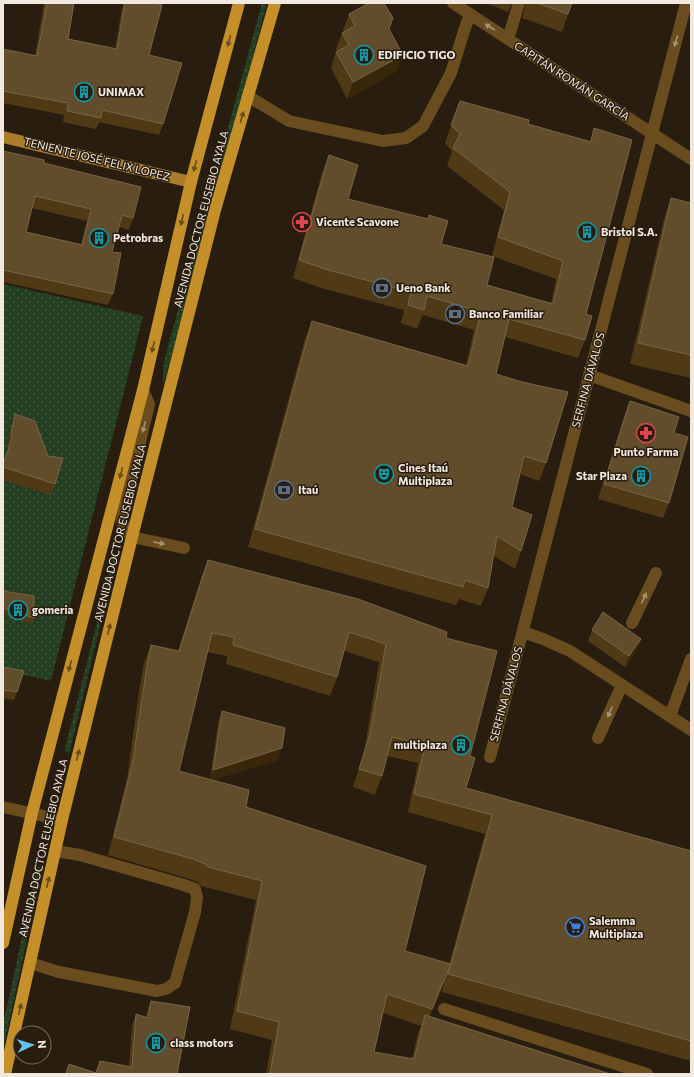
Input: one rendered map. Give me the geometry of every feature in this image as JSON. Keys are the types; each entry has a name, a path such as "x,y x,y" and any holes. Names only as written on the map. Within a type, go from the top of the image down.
{"highway":[{"name":"AVENIDA DOCTOR EUSEBIO AYALA","path":"3,943 32,813 143,390 191,182 239,3"},
{"name":"AVENIDA DOCTOR EUSEBIO AYALA","path":"5,1074 62,820 132,537 215,210 274,3"}],"main road":[{"name":"TENIENTE JOSÉ FELIX LOPEZ","path":"3,137 191,182"}],"street":[{"name":"CAPITÁN ROMÁN GARCÍA","path":"453,3 691,159"},
{"path":"508,39 519,3"},
{"name":"SERFINA DÁVALOS","path":"490,757 686,3"},
{"path":"248,96 290,121 383,141 406,138 423,126 451,73 470,14"},
{"path":"589,375 691,411"},
{"path":"143,390 149,404 122,521 125,530 132,537 184,548"},
{"path":"632,623 656,573"},
{"path":"523,632 570,651 691,730"},
{"path":"670,716 691,659"},
{"path":"598,738 622,685"},
{"path":"3,807 62,820"},
{"path":"30,963 59,972 157,991 166,989 175,983 195,912 198,898 195,889 80,854 55,851"},
{"path":"444,1008 647,1074"}],"green space":[{"path":"262,3 267,3 217,189 212,187"},
{"path":"211,189 216,191 163,383 163,365"},
{"path":"3,284 143,316 51,681 3,670"},
{"path":"114,554 116,554 117,557 70,750 69,752 66,752 65,749"},
{"path":"39,866 42,869 3,1051 3,1024 37,868"}],"building":[{"path":"47,3 74,3 68,39 117,49 125,3 154,3 162,5 149,55 182,63 163,124 102,110 101,118 67,111 68,103 3,91 3,49 37,56"},
{"name":"EDIFICIO TIGO","path":"369,3 384,3 393,18 389,29 403,55 353,82 336,52 349,45 342,33 355,26 349,14"},
{"path":"537,3 572,3 568,14"},
{"path":"460,101 529,120 528,124 591,142 594,128 632,140 586,314 592,316 585,340 509,319 496,374 522,382 568,392 546,463 524,456 512,507 532,515 521,551 497,536 488,588 465,580 463,587 255,529 312,321 468,366 481,312 427,296 424,310 408,305 411,292 328,270 299,260 329,155 358,165 348,199 428,219 429,215 448,221 441,244 494,257 487,285 553,304 563,261 498,237 510,192 453,148 460,134 451,125"},
{"path":"3,151 44,160 44,163 141,187 133,218 122,215 112,252 121,253 113,294 3,270","holes":["35,196 91,209 82,245 26,232"]},
{"path":"671,198 691,203 691,355 638,343"},
{"name":"Star Plaza","path":"630,401 679,417 674,433 688,437 669,503 604,484"},
{"path":"15,414 35,421 48,456 63,458 55,484 3,467 12,438 11,435"},
{"path":"208,560 358,599 447,632 446,638 497,651 470,756 475,758 466,788 691,851 691,1041 448,974 451,964 432,1009 387,994 374,1052 414,1059 425,1015 610,1074 270,1074 279,1022 237,1011 262,881 208,867 205,864 193,859 114,837 133,761 151,645 179,651","holes":["349,632 386,644 370,734 359,769 382,776 392,737 425,745 414,794 492,815 451,964 405,951 426,866 246,807 249,790 179,771 212,633 234,637 233,645 337,677"]},
{"name":"gomeria","path":"3,591 34,596 34,618 3,608"},
{"path":"603,612 641,639 629,656 592,630"},
{"path":"3,667 24,671 17,692 3,690"},
{"path":"222,711 285,728 282,748 213,770"},
{"path":"151,1001 190,1007 177,1074 66,1074 69,1064 96,1073 100,1061 132,1067 136,1014 148,1018"}],"place":[{"name":"EDIFICIO TIGO","path":"364,55"},
{"name":"UNIMAX","path":"84,92"},
{"name":"Vicente Scavone","path":"302,222"},
{"name":"Bristol S.A.","path":"587,232"},
{"name":"Petrobras","path":"99,238"},
{"name":"Ueno Bank","path":"382,288"},
{"name":"Banco Familiar","path":"455,314"},
{"name":"Punto Farma","path":"646,433"},
{"name":"Cines Itaú Multiplaza","path":"384,474"},
{"name":"Star Plaza","path":"641,476"},
{"name":"Itaú","path":"284,490"},
{"name":"gomeria","path":"18,610"},
{"name":"multiplaza","path":"461,745"},
{"name":"Salemma Multiplaza","path":"575,927"},
{"name":"class motors","path":"156,1043"}]}
